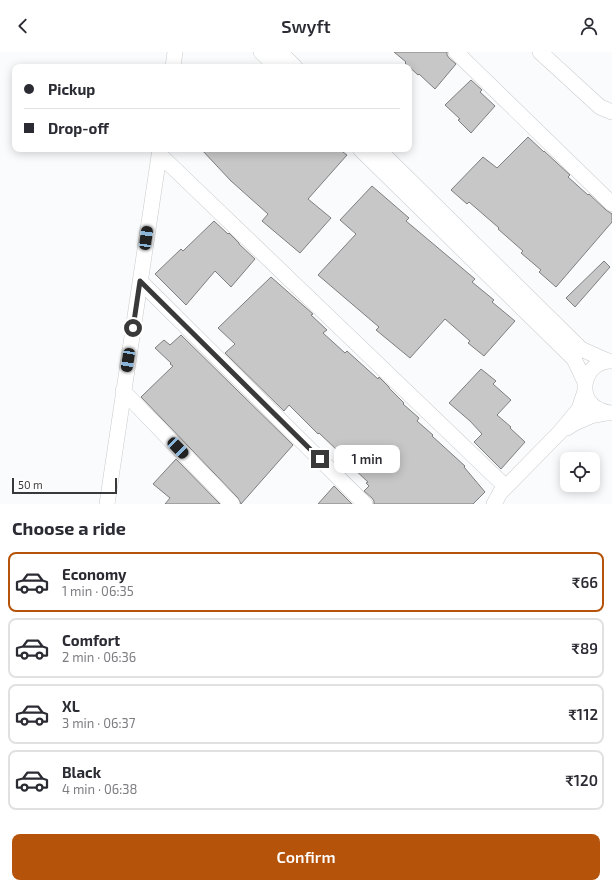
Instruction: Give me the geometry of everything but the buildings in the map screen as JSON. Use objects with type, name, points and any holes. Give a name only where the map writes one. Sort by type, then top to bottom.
[{"type":"street","points":[[173,64],[175,52]]},
{"type":"street","points":[[261,52],[274,64]]},
{"type":"street","points":[[280,52],[292,64]]},
{"type":"street","points":[[456,52],[612,204]]},
{"type":"street","points":[[540,52],[600,107],[612,112]]},
{"type":"street","points":[[107,504],[160,152]]},
{"type":"street","points":[[161,152],[506,487]]},
{"type":"street","points":[[363,152],[574,359],[585,386],[587,398],[598,410],[610,413]]},
{"type":"street","points":[[381,152],[582,349],[610,361]]},
{"type":"street","points":[[140,281],[366,504]]},
{"type":"street","points":[[494,504],[500,493],[559,433],[579,409],[588,375],[593,368],[601,363],[610,361]]},
{"type":"street","points":[[124,391],[232,504]]},
{"type":"street","points":[[559,433],[573,424],[591,416],[610,413]]},
{"type":"route","points":[[133,328],[140,281],[320,459]]}]
